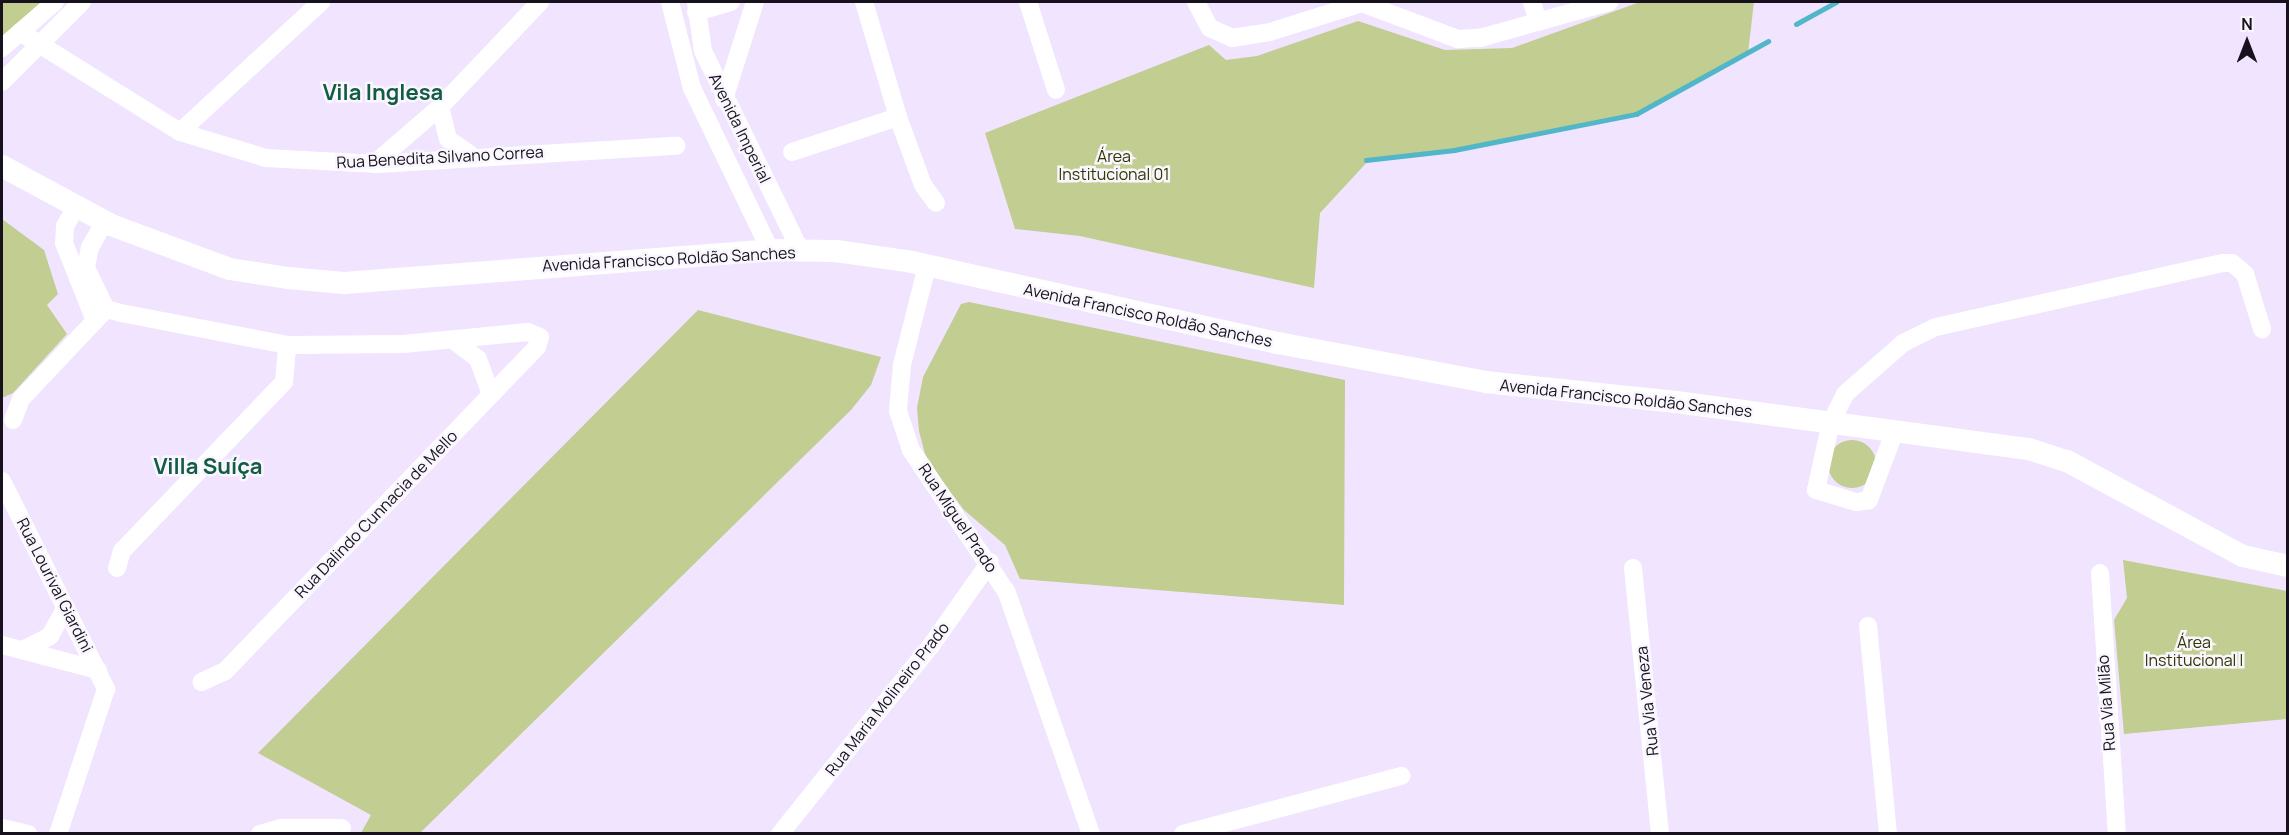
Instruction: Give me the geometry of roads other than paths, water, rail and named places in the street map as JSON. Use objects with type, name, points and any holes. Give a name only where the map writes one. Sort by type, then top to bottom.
[{"type":"street","points":[[2,48],[55,2]]},
{"type":"street","points":[[2,82],[82,2]]},
{"type":"street","points":[[180,132],[321,2]]},
{"type":"street","points":[[374,164],[440,107],[540,2]]},
{"type":"street","name":"Avenida Imperial","points":[[670,2],[692,88],[770,250]]},
{"type":"street","points":[[696,7],[731,2]]},
{"type":"street","points":[[724,99],[756,2]]},
{"type":"street","points":[[864,2],[898,117],[923,185],[936,203]]},
{"type":"street","points":[[1028,2],[1056,90]]},
{"type":"street","points":[[1196,2],[1210,28],[1232,38],[1270,32],[1362,2],[1458,39],[1480,38],[1609,2]]},
{"type":"street","points":[[1532,2],[1539,22]]},
{"type":"street","name":"Avenida Imperial","points":[[696,7],[703,51],[724,99],[800,250]]},
{"type":"street","name":"Rua Benedita Silvano Correa","points":[[20,33],[180,132],[266,158],[374,164],[471,155],[676,146]]},
{"type":"street","points":[[440,107],[448,139],[471,155]]},
{"type":"street","points":[[792,152],[898,117]]},
{"type":"street","name":"Avenida Francisco Roldão Sanches","points":[[2,166],[104,223],[230,269],[344,283],[770,250],[800,250],[927,266],[1278,343],[1486,382],[1831,422],[1894,433],[2030,449],[2067,461],[2243,556],[2288,566]]},
{"type":"street","points":[[77,206],[65,226],[64,243],[100,315]]},
{"type":"street","points":[[100,315],[86,268],[90,247],[104,223]]},
{"type":"street","points":[[1894,433],[1869,500],[1856,502],[1816,490],[1831,422],[1845,394],[1903,343],[1965,317],[2232,263],[2244,274],[2262,329]]},
{"type":"street","name":"Rua Miguel Prado","points":[[927,266],[902,365],[898,411],[911,450],[990,562],[1007,593],[1091,834]]},
{"type":"street","points":[[100,315],[287,345],[453,340],[478,359],[491,394]]},
{"type":"street","points":[[13,420],[21,399],[100,315]]},
{"type":"street","name":"Rua Dalindo Cunnacia de Mello","points":[[201,682],[225,671],[537,347],[540,337],[528,332],[453,340]]},
{"type":"street","points":[[117,567],[122,551],[284,382],[287,345]]},
{"type":"street","name":"Rua Lourival Giardini","points":[[2,481],[106,689],[58,834]]},
{"type":"street","name":"Rua Maria Molineiro Prado","points":[[780,834],[930,647],[990,562]]},
{"type":"street","name":"Rua Via Veneza","points":[[1633,568],[1660,834]]},
{"type":"street","name":"Rua Via Milão","points":[[2100,573],[2117,834]]},
{"type":"street","points":[[23,650],[50,636],[66,607]]},
{"type":"street","points":[[1868,627],[1888,834]]},
{"type":"street","points":[[2,645],[98,670]]},
{"type":"street","points":[[1183,834],[1401,776]]},
{"type":"street","points":[[2,828],[28,834]]},
{"type":"street","points":[[260,834],[281,828],[342,828]]},
{"type":"waterway","points":[[1796,24],[1836,2]]},
{"type":"waterway","points":[[1366,160],[1454,150],[1636,114],[1768,41]]},
{"type":"district","name":"Vila Inglesa","points":[[383,93]]},
{"type":"district","name":"Villa Suíça","points":[[208,467]]},
{"type":"park label","name":"Área Institucional 01","points":[[1114,165]]},
{"type":"park label","name":"Área Institucional I","points":[[2194,651]]}]
